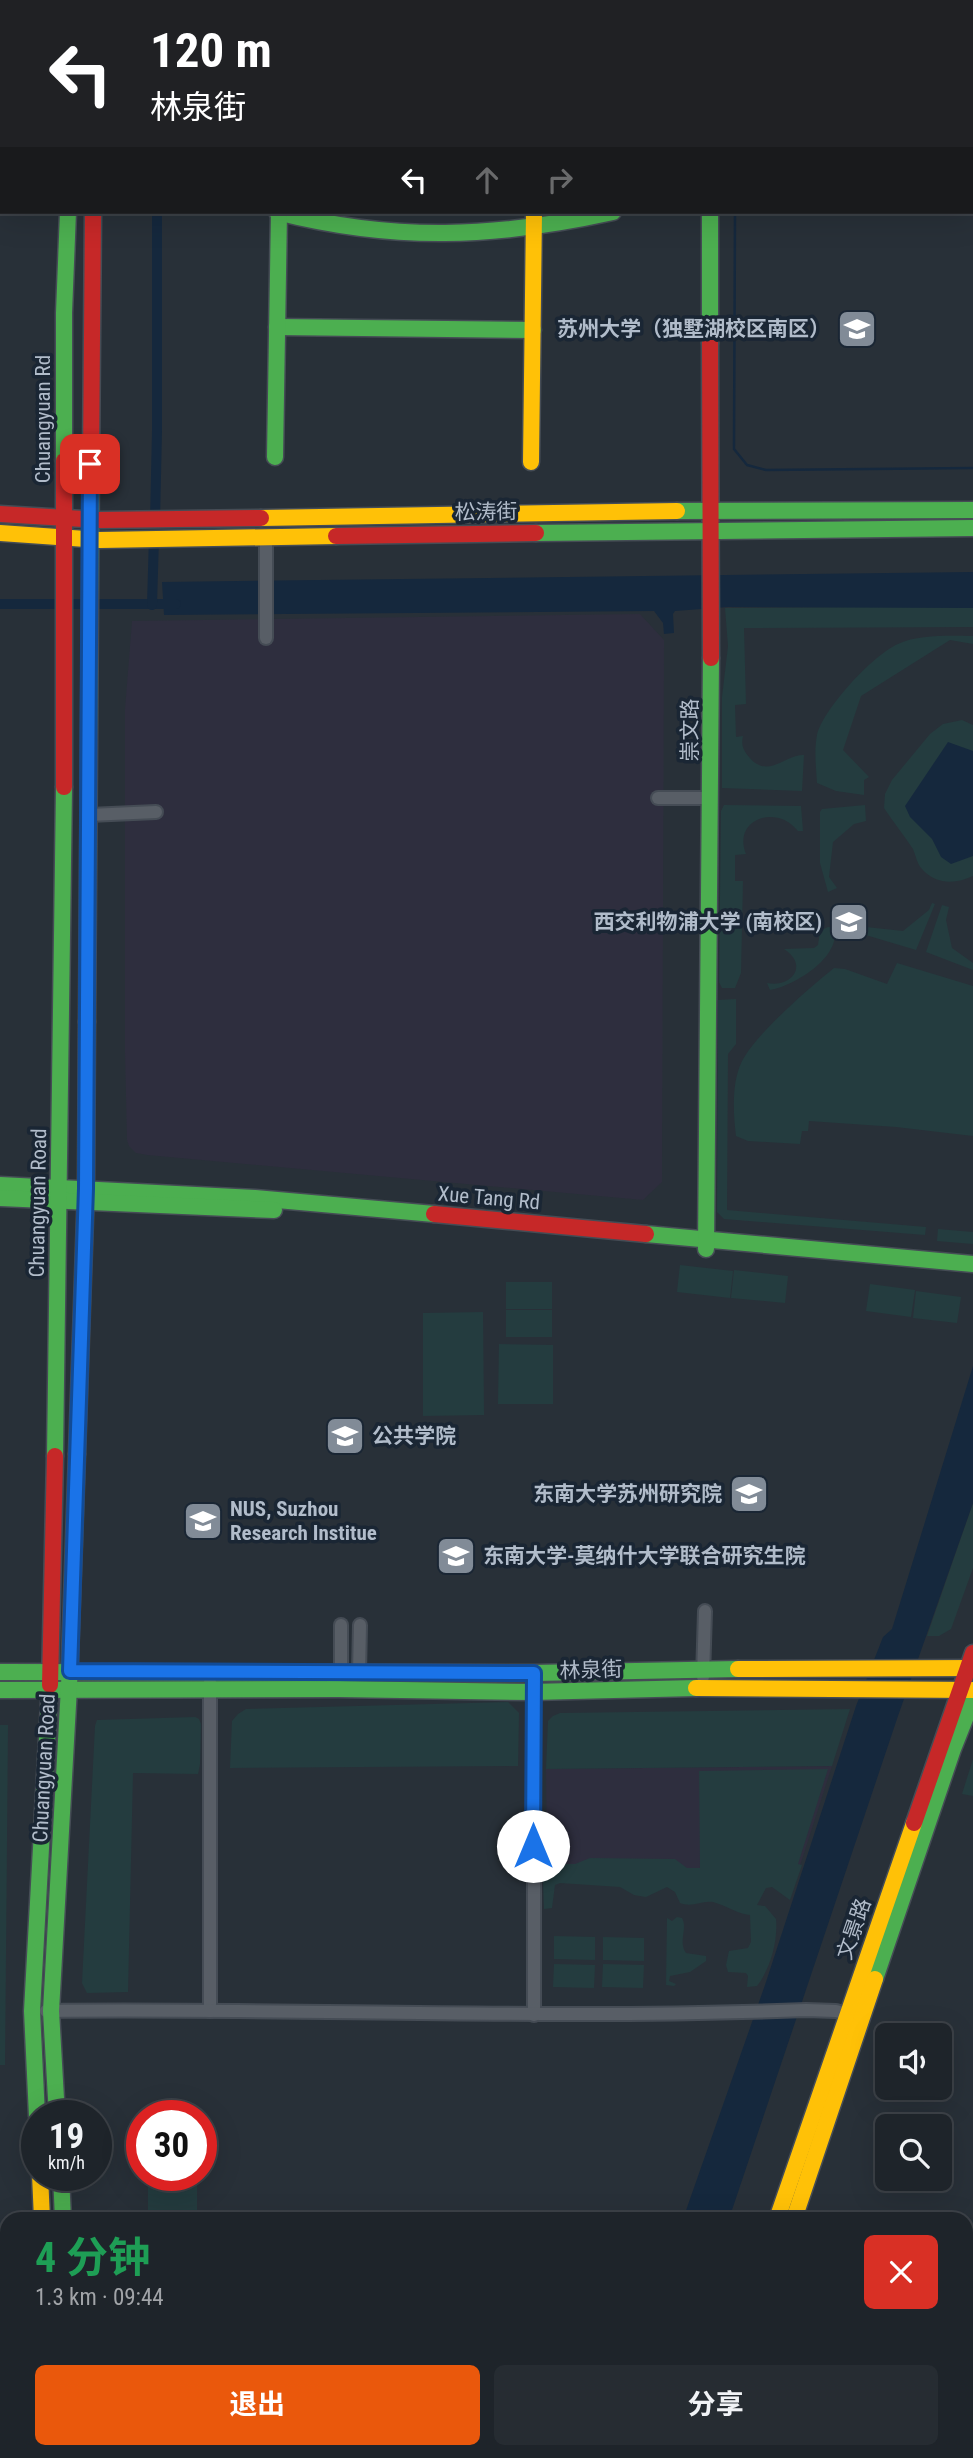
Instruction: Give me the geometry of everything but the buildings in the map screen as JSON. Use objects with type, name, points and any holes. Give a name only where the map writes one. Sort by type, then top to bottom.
[{"type":"main road","name":"Chuangyuan Rd","points":[[65,626],[64,313],[68,214]]},
{"type":"main road","points":[[90,539],[93,214]]},
{"type":"main road","points":[[275,457],[278,214]]},
{"type":"main road","points":[[286,214],[335,226],[405,234],[467,234],[534,220],[593,214]]},
{"type":"main road","name":"崇文路","points":[[701,214],[706,511]]},
{"type":"main road","name":"崇文路","points":[[702,1244],[700,798],[706,613],[710,214]]},
{"type":"main road","points":[[531,462],[534,220]]},
{"type":"main road","points":[[277,327],[533,330]]},
{"type":"main road","name":"松涛街","points":[[0,513],[90,520],[166,520],[706,511],[973,510]]},
{"type":"main road","name":"松涛街","points":[[0,533],[90,539],[165,539],[973,528]]},
{"type":"main road","name":"Chuangyuan Road","points":[[56,2100],[51,2011],[70,1671],[86,1195],[90,539]]},
{"type":"main road","name":"Chuangyuan Road","points":[[36,2100],[32,2011],[51,1670],[60,1194],[65,626]]},
{"type":"main road","name":"Xue Tang Rd","points":[[0,1185],[60,1194]]},
{"type":"main road","name":"Xue Tang Rd","points":[[0,1198],[86,1195],[973,1264]]},
{"type":"main road","name":"Xue Tang Rd","points":[[702,1244],[973,1274]]},
{"type":"main road","name":"林泉街","points":[[0,1672],[534,1673],[924,1668],[971,1663]]},
{"type":"main road","name":"文景路","points":[[796,2212],[953,1749],[969,1693],[971,1663]]},
{"type":"main road","name":"林泉街","points":[[0,1690],[339,1689],[532,1692],[703,1688],[873,1689],[969,1693]]},
{"type":"main road","name":"文景路","points":[[779,2212],[846,2014],[969,1693]]},
{"type":"main road","points":[[41,2191],[42,2212]]},
{"type":"main road","points":[[62,2191],[63,2212]]},
{"type":"street","points":[[266,638],[267,537]]},
{"type":"street","points":[[661,798],[700,798]]},
{"type":"street","points":[[89,815],[156,812]]},
{"type":"street","points":[[703,1688],[705,1611]]},
{"type":"street","points":[[341,1625],[341,1673]]},
{"type":"street","points":[[359,1673],[360,1625]]},
{"type":"street","points":[[210,1673],[210,2011]]},
{"type":"street","points":[[534,1673],[534,2015]]},
{"type":"street","points":[[32,2011],[534,2015],[806,2010],[846,2014]]},
{"type":"shaded area","points":[[973,572],[973,608],[728,607],[675,611],[674,633],[664,634],[663,623],[654,611],[164,615],[162,582]]},
{"type":"shaded area","points":[[640,614],[664,640],[662,1182],[643,1200],[136,1153],[127,1140],[125,1052],[125,709],[132,621]]},
{"type":"shaded area","points":[[948,742],[973,751],[973,856],[951,864],[941,857],[932,839],[910,817],[905,806]]},
{"type":"shaded area","points":[[973,1366],[973,1503],[898,1716],[731,2212],[685,2212],[765,1985],[856,1706],[883,1637],[892,1629]]},
{"type":"shaded area","points":[[832,1766],[798,1872],[547,1876],[546,1769]]},
{"type":"green space","points":[[973,606],[973,627],[744,628],[746,704],[735,705],[736,737],[743,736],[742,745],[745,752],[763,766],[804,755],[802,791],[722,788],[722,697],[728,646],[725,608]]},
{"type":"green space","points":[[935,636],[973,636],[973,644],[950,640],[861,696],[843,750],[869,777],[864,780],[864,795],[836,791],[817,783],[816,747],[821,724],[839,697],[863,670],[888,650],[907,641]]},
{"type":"green space","points":[[962,720],[973,725],[973,876],[960,881],[946,881],[933,878],[920,867],[913,849],[884,808],[885,794],[892,780],[930,734],[943,724]]},
{"type":"green space","points":[[724,805],[801,806],[803,831],[798,831],[779,818],[758,819],[750,824],[745,832],[743,842],[746,854],[735,855],[735,881],[743,881],[741,973],[735,988],[722,988],[719,982],[721,811]]},
{"type":"green space","points":[[865,805],[866,821],[854,824],[833,842],[829,877],[837,888],[828,892],[820,863],[820,812],[822,809]]},
{"type":"green space","points":[[932,903],[935,904],[916,950],[859,933],[856,929],[863,924],[866,927],[903,931],[929,910]]},
{"type":"green space","points":[[942,905],[949,907],[946,920],[952,948],[973,963],[973,970],[926,952]]},
{"type":"green space","points":[[828,927],[834,928],[835,939],[824,959],[791,983],[770,990],[767,983],[784,982],[794,974],[795,962],[784,949],[814,948],[818,945],[820,931]]},
{"type":"green space","points":[[897,963],[973,986],[973,1136],[809,1121],[808,1131],[802,1131],[800,1144],[748,1141],[736,1136],[734,1106],[737,1074],[745,1056],[762,1034],[834,968],[845,969],[887,984]]},
{"type":"green space","points":[[736,999],[736,1044],[728,1054],[727,1210],[926,1227],[925,1235],[724,1219],[717,1212],[718,1000]]},
{"type":"green space","points":[[938,1229],[973,1232],[973,1244],[937,1241]]},
{"type":"green space","points":[[680,1265],[733,1271],[730,1298],[677,1292]]},
{"type":"green space","points":[[734,1270],[788,1276],[785,1303],[731,1298]]},
{"type":"green space","points":[[506,1282],[552,1282],[552,1309],[506,1309]]},
{"type":"green space","points":[[870,1284],[915,1290],[911,1317],[866,1311]]},
{"type":"green space","points":[[916,1291],[961,1297],[957,1323],[913,1318]]},
{"type":"green space","points":[[506,1310],[552,1310],[552,1337],[506,1337]]},
{"type":"green space","points":[[483,1312],[484,1415],[423,1416],[423,1313]]},
{"type":"green space","points":[[499,1344],[553,1345],[553,1404],[498,1404]]},
{"type":"green space","points":[[973,1503],[973,1568],[951,1629],[939,1636],[927,1636]]},
{"type":"green space","points":[[508,1702],[519,1713],[518,1766],[230,1768],[232,1721],[246,1709]]},
{"type":"green space","points":[[850,1709],[832,1766],[546,1769],[548,1721],[560,1713]]},
{"type":"green space","points":[[195,1717],[201,1724],[198,1774],[133,1773],[128,1992],[87,1993],[82,1983],[97,1720]]},
{"type":"green space","points":[[0,1725],[8,1725],[5,2065],[0,2065]]},
{"type":"green space","points":[[973,1759],[973,1796],[962,1794]]},
{"type":"green space","points":[[828,1769],[798,1864],[802,1865],[790,1900],[772,1887],[766,1888],[757,1905],[765,1906],[776,1919],[776,1927],[770,1962],[757,1986],[747,1987],[746,1973],[728,1972],[726,1965],[729,1951],[748,1948],[751,1942],[750,1915],[713,1902],[689,1905],[680,1903],[675,1892],[667,1887],[646,1897],[634,1895],[620,1887],[560,1883],[555,1885],[552,1908],[544,1909],[542,1853],[550,1846],[556,1864],[575,1864],[590,1858],[675,1859],[687,1868],[700,1868],[699,1771]]},
{"type":"green space","points":[[677,1917],[684,1922],[683,1944],[686,1953],[706,1956],[706,1961],[690,1972],[670,1976],[669,1981],[676,1984],[674,1986],[666,1985],[667,1918],[672,1921]]},
{"type":"green space","points":[[554,1936],[595,1937],[595,1960],[554,1959]]},
{"type":"green space","points":[[603,1937],[644,1938],[644,1961],[603,1960]]},
{"type":"green space","points":[[554,1964],[595,1965],[594,1988],[553,1987]]},
{"type":"green space","points":[[603,1964],[644,1965],[643,1988],[602,1987]]},
{"type":"green space","points":[[148,2191],[197,2191],[197,2212],[148,2212]]},
{"type":"waterway","points":[[155,521],[157,214]]},
{"type":"waterway","points":[[735,214],[734,449],[747,465],[766,470],[973,468]]},
{"type":"waterway","points":[[152,605],[154,537]]},
{"type":"waterway","points":[[0,604],[176,604]]},
{"type":"traffic: fast","points":[[64,461],[64,313],[68,214]]},
{"type":"traffic: fast","points":[[275,457],[279,214]]},
{"type":"traffic: fast","points":[[286,214],[363,228],[445,233],[527,227],[603,214]]},
{"type":"traffic: fast","points":[[710,214],[710,343]]},
{"type":"traffic: fast","points":[[277,327],[533,330]]},
{"type":"traffic: fast","points":[[87,1022],[91,462]]},
{"type":"traffic: fast","points":[[677,511],[973,510]]},
{"type":"traffic: fast","points":[[536,533],[973,528]]},
{"type":"traffic: fast","points":[[706,1249],[711,658]]},
{"type":"traffic: fast","points":[[55,1456],[64,787]]},
{"type":"traffic: fast","points":[[0,1185],[255,1198],[434,1214]]},
{"type":"traffic: fast","points":[[0,1198],[274,1210]]},
{"type":"traffic: fast","points":[[646,1234],[973,1264]]},
{"type":"traffic: fast","points":[[56,2100],[51,2011],[69,1687],[77,1454]]},
{"type":"traffic: fast","points":[[0,1672],[534,1673],[738,1669]]},
{"type":"traffic: fast","points":[[36,2100],[32,2011],[50,1685]]},
{"type":"traffic: fast","points":[[0,1690],[339,1689],[532,1692],[696,1688]]},
{"type":"traffic: fast","points":[[875,1979],[953,1749],[973,1699]]},
{"type":"traffic: fast","points":[[62,2191],[63,2212]]},
{"type":"traffic: slow","points":[[531,462],[534,214]]},
{"type":"traffic: slow","points":[[261,518],[677,511]]},
{"type":"traffic: slow","points":[[0,533],[100,540],[336,536]]},
{"type":"traffic: slow","points":[[77,1454],[86,1188],[87,1022]]},
{"type":"traffic: slow","points":[[738,1669],[973,1668]]},
{"type":"traffic: slow","points":[[696,1688],[973,1690]]},
{"type":"traffic: slow","points":[[779,2212],[914,1823]]},
{"type":"traffic: slow","points":[[796,2212],[875,1979]]},
{"type":"traffic: slow","points":[[41,2191],[42,2212]]},
{"type":"traffic: jam","points":[[91,462],[93,214]]},
{"type":"traffic: jam","points":[[710,343],[711,658]]},
{"type":"traffic: jam","points":[[64,461],[64,787]]},
{"type":"traffic: jam","points":[[0,514],[100,520],[261,518]]},
{"type":"traffic: jam","points":[[336,536],[536,533]]},
{"type":"traffic: jam","points":[[434,1214],[646,1234]]},
{"type":"traffic: jam","points":[[50,1685],[55,1456]]},
{"type":"traffic: jam","points":[[914,1823],[973,1653]]},
{"type":"place","name":"苏州大学（独墅湖校区南区）","points":[[857,329]]},
{"type":"place","name":"西交利物浦大学 (南校区)","points":[[849,922]]},
{"type":"place","name":"公共学院","points":[[345,1436]]},
{"type":"place","name":"东南大学苏州研究院","points":[[749,1494]]},
{"type":"place","name":"NUS, Suzhou Research Institue","points":[[203,1521]]},
{"type":"place","name":"东南大学-莫纳什大学联合研究生院","points":[[456,1556]]},
{"type":"route","points":[[90,464],[86,1188],[70,1671],[534,1673],[533,1846]]}]
